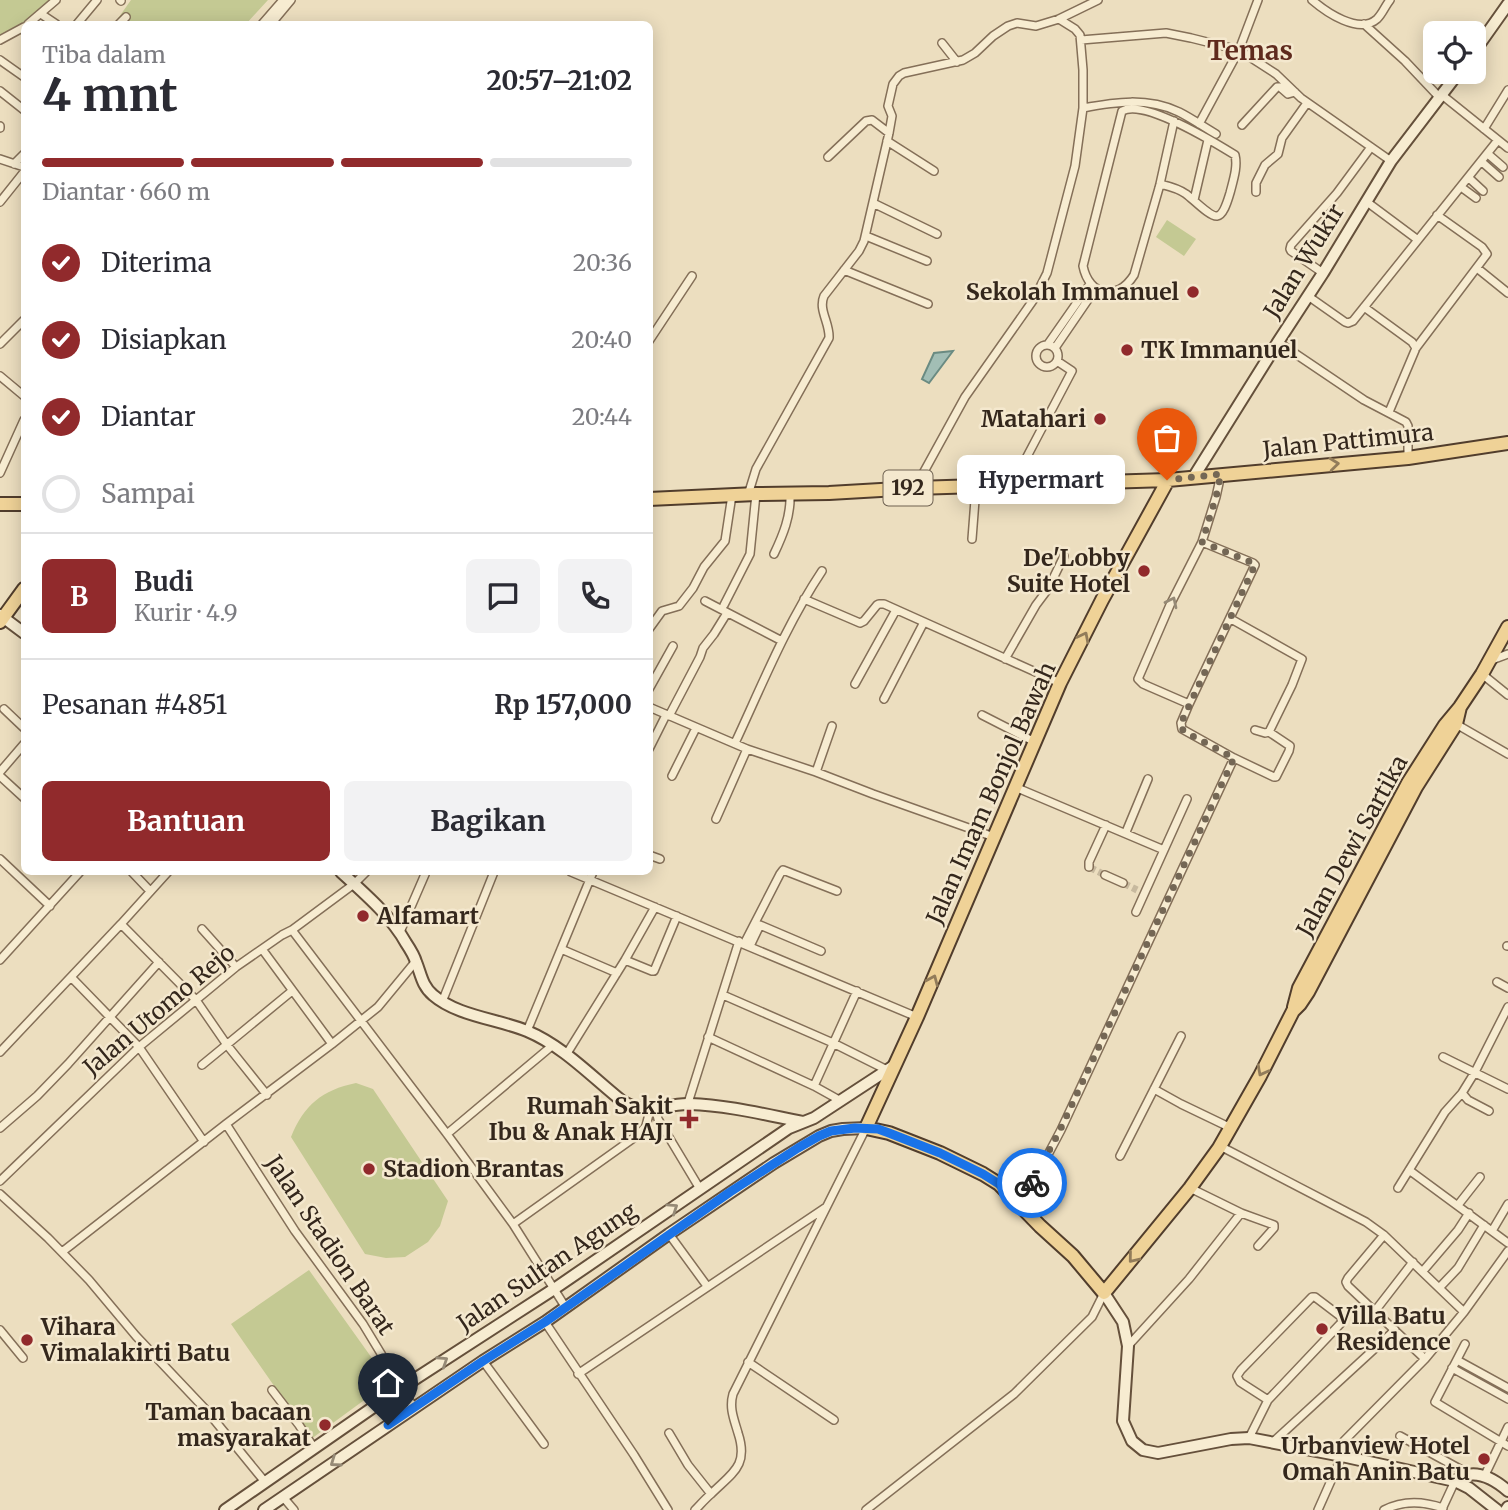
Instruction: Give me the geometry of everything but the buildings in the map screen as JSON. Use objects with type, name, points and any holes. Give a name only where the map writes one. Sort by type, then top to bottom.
[{"type":"main road","points":[[1486,35],[1508,4]]},
{"type":"main road","name":"Jalan Wukir","points":[[1193,478],[1391,161],[1450,84]]},
{"type":"main road","name":"Jalan Pattimura","points":[[1193,478],[1408,458],[1508,443]]},
{"type":"main road","name":"192","points":[[653,499],[1193,478]]},
{"type":"main road","name":"Jalan Imam Bonjol Bawah","points":[[866,1128],[891,1067],[917,1017],[1060,683],[1167,480]]},
{"type":"main road","points":[[0,504],[21,504]]},
{"type":"main road","points":[[21,593],[1,618],[21,632]]},
{"type":"main road","name":"Jalan Dewi Sartika","points":[[1104,1293],[1191,1188],[1231,1128],[1293,1011],[1308,992],[1445,725],[1482,674],[1508,627]]},
{"type":"main road","name":"Jalan Dewi Sartika","points":[[1412,785],[1456,724],[1460,707]]},
{"type":"main road","points":[[344,875],[400,932],[430,993],[442,1002],[527,1031],[552,1045],[631,1107],[653,1110],[688,1104],[803,1122]]},
{"type":"main road","name":"Jalan Sultan Agung","points":[[225,1510],[401,1388],[554,1289],[789,1128],[814,1118],[891,1067]]},
{"type":"main road","points":[[866,1084],[877,1086],[879,1098]]},
{"type":"main road","points":[[866,1128],[878,1129],[903,1138],[983,1174],[999,1184],[1073,1256],[1104,1293],[1123,1322],[1128,1346],[1123,1421],[1137,1446],[1158,1453],[1249,1438],[1455,1481],[1469,1488],[1497,1510]]},
{"type":"main road","name":"Jalan Sultan Agung","points":[[264,1510],[566,1308],[730,1192],[819,1136],[843,1129],[866,1128]]},
{"type":"main road","points":[[719,1176],[720,1187],[730,1192]]},
{"type":"main road","points":[[1455,1481],[1469,1474],[1497,1482],[1508,1491]]},
{"type":"street","points":[[32,21],[56,0]]},
{"type":"street","points":[[80,21],[97,0]]},
{"type":"street","points":[[265,21],[283,0]]},
{"type":"street","points":[[274,21],[291,0]]},
{"type":"street","points":[[653,742],[700,657],[701,650],[714,634],[750,554],[752,494],[756,469],[829,338],[830,330],[821,302],[859,251],[866,236],[888,137],[892,116],[888,106],[896,79],[904,73],[957,62],[975,53],[1008,26],[1017,23],[1036,26],[1059,19],[1098,0]]},
{"type":"street","points":[[1199,124],[1239,50],[1258,0]]},
{"type":"street","points":[[1312,0],[1336,17],[1364,24],[1377,19],[1390,0]]},
{"type":"street","points":[[41,13],[52,21]]},
{"type":"street","points":[[122,21],[126,17]]},
{"type":"street","points":[[915,488],[965,397],[1034,299],[1047,273],[1075,166],[1083,108],[1081,40],[1076,29],[1059,19]]},
{"type":"street","points":[[1364,24],[1441,96],[1508,148]]},
{"type":"street","points":[[0,40],[21,29]]},
{"type":"street","points":[[1081,40],[1166,33],[1239,50],[1276,74],[1307,103],[1391,161]]},
{"type":"street","points":[[942,43],[957,62]]},
{"type":"street","points":[[0,60],[21,75]]},
{"type":"street","points":[[1242,125],[1277,87],[1288,94],[1295,92]]},
{"type":"street","points":[[1484,128],[1508,90]]},
{"type":"street","points":[[0,91],[21,108]]},
{"type":"street","points":[[1083,108],[1124,101],[1150,103],[1179,112],[1216,134]]},
{"type":"street","points":[[1256,192],[1256,183],[1265,165],[1278,154],[1282,138],[1307,103]]},
{"type":"street","points":[[1160,184],[1183,192],[1218,216],[1229,197],[1236,155],[1174,121],[1161,115],[1129,107],[1122,111],[1083,266],[1085,276],[1093,286],[1103,291],[1116,292],[1127,286],[1134,275],[1160,184],[1174,121]]},
{"type":"street","points":[[828,157],[866,121],[872,120],[888,137],[934,171]]},
{"type":"street","points":[[1194,200],[1208,140]]},
{"type":"street","points":[[1308,296],[1348,323],[1353,321],[1498,140]]},
{"type":"street","points":[[1323,273],[1292,251],[1291,245],[1337,193],[1371,147]]},
{"type":"street","points":[[1488,154],[1503,167]]},
{"type":"street","points":[[14,164],[21,157]]},
{"type":"street","points":[[0,159],[21,166]]},
{"type":"street","points":[[1482,162],[1499,177]]},
{"type":"street","points":[[0,202],[21,176]]},
{"type":"street","points":[[1469,178],[1483,191]]},
{"type":"street","points":[[1461,187],[1476,198]]},
{"type":"street","points":[[1367,202],[1418,240]]},
{"type":"street","points":[[873,203],[937,234]]},
{"type":"street","points":[[1389,412],[1416,348],[1488,252],[1437,215]]},
{"type":"street","points":[[866,236],[928,261]]},
{"type":"street","points":[[1477,268],[1508,293]]},
{"type":"street","points":[[844,270],[928,304]]},
{"type":"street","points":[[653,335],[692,276]]},
{"type":"street","points":[[1051,346],[1093,286]]},
{"type":"street","points":[[1364,307],[1412,342],[1416,348]]},
{"type":"street","points":[[0,344],[21,323]]},
{"type":"street","points":[[1278,342],[1364,400],[1406,422],[1408,458]]},
{"type":"street","points":[[1051,346],[1058,357],[1046,367],[1038,363],[1037,351],[1039,347],[1051,346]]},
{"type":"street","points":[[1012,485],[1072,370],[1055,362]]},
{"type":"street","points":[[0,376],[21,394]]},
{"type":"street","points":[[0,473],[21,427]]},
{"type":"street","points":[[1189,704],[1143,684],[1138,679],[1170,605],[1202,542],[1221,474]]},
{"type":"street","points":[[972,539],[976,487]]},
{"type":"street","points":[[774,554],[791,507],[790,494]]},
{"type":"street","points":[[653,623],[662,611],[679,606],[704,567],[725,541],[732,495]]},
{"type":"street","points":[[1202,542],[1254,564],[1231,619],[1189,704],[1181,723],[1182,729],[1274,777],[1290,746],[1269,732],[1255,730]]},
{"type":"street","points":[[1004,659],[1065,556]]},
{"type":"street","points":[[734,743],[782,641],[822,571]]},
{"type":"street","points":[[804,599],[856,623],[864,621],[879,604],[884,604],[1060,683]]},
{"type":"street","points":[[705,601],[726,609],[782,641]]},
{"type":"street","points":[[855,684],[896,610]]},
{"type":"street","points":[[1231,619],[1301,659],[1292,685],[1269,732]]},
{"type":"street","points":[[884,699],[924,622]]},
{"type":"street","points":[[653,682],[673,646]]},
{"type":"street","points":[[1489,661],[1507,656]]},
{"type":"street","points":[[1482,674],[1508,695]]},
{"type":"street","points":[[4,709],[21,725]]},
{"type":"street","points":[[653,709],[747,749],[994,837]]},
{"type":"street","points":[[982,715],[1035,742]]},
{"type":"street","points":[[1456,724],[1508,754]]},
{"type":"street","points":[[816,772],[832,726]]},
{"type":"street","points":[[672,776],[696,728]]},
{"type":"street","points":[[21,748],[0,774],[21,795]]},
{"type":"street","points":[[716,819],[747,749]]},
{"type":"street","points":[[1018,1203],[1038,1173],[1060,1130],[1234,758]]},
{"type":"street","points":[[1126,832],[1148,779]]},
{"type":"street","points":[[1015,787],[1164,850]]},
{"type":"street","points":[[1136,912],[1141,891],[1164,850],[1187,799]]},
{"type":"street","points":[[1089,867],[1107,825]]},
{"type":"street","points":[[653,856],[660,859]]},
{"type":"street","points":[[0,859],[50,906]]},
{"type":"street","points":[[688,1104],[723,995],[744,944],[780,874],[783,870],[837,891]]},
{"type":"street","points":[[0,960],[77,875]]},
{"type":"street","points":[[135,875],[150,891]]},
{"type":"street","points":[[0,1052],[165,875]]},
{"type":"street","name":"Jalan Utomo Rejo","points":[[0,1181],[139,1047],[236,967],[292,930],[363,875]]},
{"type":"street","points":[[400,932],[425,875]]},
{"type":"street","points":[[442,1002],[493,875]]},
{"type":"street","points":[[1105,875],[1124,883]]},
{"type":"street","points":[[527,1031],[591,876],[655,907],[917,1017]]},
{"type":"street","points":[[566,1055],[655,907]]},
{"type":"street","points":[[625,960],[654,971],[677,916]]},
{"type":"street","points":[[121,924],[196,1000],[227,1045],[267,1095]]},
{"type":"street","points":[[744,944],[760,925],[821,951]]},
{"type":"street","points":[[202,929],[236,967]]},
{"type":"street","points":[[292,930],[513,1224],[566,1308]]},
{"type":"street","points":[[262,949],[332,1044]]},
{"type":"street","points":[[561,949],[617,973]]},
{"type":"street","points":[[62,1252],[378,1007],[416,961]]},
{"type":"street","points":[[0,1128],[68,1064],[159,962]]},
{"type":"street","points":[[71,977],[139,1047],[204,1142]]},
{"type":"street","points":[[1497,982],[1508,988]]},
{"type":"street","points":[[202,1065],[292,991]]},
{"type":"street","points":[[814,1086],[857,991]]},
{"type":"street","points":[[723,995],[891,1067]]},
{"type":"street","points":[[1398,1188],[1475,1072],[1508,1007]]},
{"type":"street","points":[[1120,1156],[1181,1036]]},
{"type":"street","points":[[709,1037],[841,1101]]},
{"type":"street","points":[[447,1134],[552,1045]]},
{"type":"street","points":[[1443,1057],[1508,1090]]},
{"type":"street","points":[[1154,1089],[1231,1128]]},
{"type":"street","points":[[1462,1093],[1468,1100],[1489,1111]]},
{"type":"street","points":[[513,1224],[638,1135],[646,1126],[653,1110]]},
{"type":"street","points":[[653,1110],[700,1189]]},
{"type":"street","name":"Jalan Stadion Barat","points":[[226,1124],[295,1231],[363,1324],[414,1408]]},
{"type":"street","points":[[695,1510],[739,1466],[742,1455],[741,1441],[732,1414],[731,1400],[866,1128]]},
{"type":"street","points":[[1220,1146],[1366,1222],[1384,1235],[1464,1312]]},
{"type":"street","points":[[1409,1170],[1508,1243]]},
{"type":"street","points":[[1458,1205],[1480,1177]]},
{"type":"street","points":[[1191,1188],[1274,1227],[1258,1246]]},
{"type":"street","points":[[0,1194],[89,1280],[136,1336],[207,1411],[265,1482]]},
{"type":"street","points":[[1492,1231],[1508,1204]]},
{"type":"street","points":[[578,1374],[827,1207]]},
{"type":"street","points":[[1128,1346],[1189,1279],[1241,1213]]},
{"type":"street","points":[[1423,1271],[1469,1213]]},
{"type":"street","points":[[1440,1287],[1458,1268],[1484,1225]]},
{"type":"street","points":[[669,1234],[707,1286]]},
{"type":"street","points":[[1384,1235],[1346,1283],[1425,1359]]},
{"type":"street","points":[[1318,1510],[1337,1455],[1425,1359],[1464,1312],[1508,1251]]},
{"type":"street","points":[[1375,1311],[1413,1262]]},
{"type":"street","points":[[866,1510],[1014,1394],[1092,1317],[1104,1293]]},
{"type":"street","points":[[1249,1438],[1268,1400],[1342,1322],[1340,1317],[1314,1296],[1237,1376],[1240,1382],[1268,1400]]},
{"type":"street","points":[[545,1322],[668,1510]]},
{"type":"street","points":[[0,1330],[23,1358]]},
{"type":"street","points":[[1272,1443],[1395,1330]]},
{"type":"street","points":[[1465,1344],[1435,1400],[1436,1404],[1508,1446]]},
{"type":"street","points":[[1457,1360],[1508,1388]]},
{"type":"street","points":[[483,1361],[544,1444]]},
{"type":"street","points":[[748,1362],[834,1420]]},
{"type":"street","points":[[1452,1368],[1508,1399]]},
{"type":"street","points":[[272,1390],[314,1448]]},
{"type":"street","points":[[1483,1477],[1508,1427]]},
{"type":"street","points":[[669,1433],[710,1494]]},
{"type":"street","points":[[1400,1436],[1469,1474]]},
{"type":"street","points":[[1384,1510],[1399,1503],[1425,1503],[1442,1509],[1455,1481]]},
{"type":"street","points":[[283,1497],[294,1510]]},
{"type":"green space","points":[[0,0],[53,0],[29,21],[21,21],[21,27],[0,38]]},
{"type":"green space","points":[[131,0],[268,0],[249,21],[116,21]]},
{"type":"green space","points":[[1167,220],[1196,239],[1184,256],[1156,237]]},
{"type":"green space","name":"Stadion Brantas","points":[[356,1083],[373,1089],[448,1201],[440,1226],[428,1242],[405,1257],[386,1258],[365,1254],[291,1137],[302,1116],[316,1101],[333,1090]]},
{"type":"green space","points":[[309,1270],[389,1382],[311,1439],[231,1324]]},
{"type":"water","points":[[953,351],[929,383],[922,379],[934,353]]},
{"type":"tunnel","points":[[1089,867],[1105,875]]},
{"type":"tunnel","points":[[1123,883],[1137,890]]},
{"type":"way so far","points":[[1032,1183],[1060,1130],[1234,758],[1185,732],[1181,723],[1255,565],[1202,542],[1221,474],[1167,480]]},
{"type":"place","name":"Sekolah Immanuel","points":[[1193,292]]},
{"type":"place","name":"TK Immanuel","points":[[1127,350]]},
{"type":"place","name":"Matahari","points":[[1100,419]]},
{"type":"place","name":"Hypermart","points":[[1167,480]]},
{"type":"place","name":"De'Lobby Suite Hotel","points":[[1144,571]]},
{"type":"place","name":"Alfamart","points":[[363,916]]},
{"type":"place","name":"Rumah Sakit Ibu & Anak HAJI","points":[[689,1119]]},
{"type":"place","name":"Stadion Brantas","points":[[369,1169]]},
{"type":"place","name":"Villa Batu Residence","points":[[1322,1329]]},
{"type":"place","name":"Vihara Vimalakirti Batu","points":[[27,1340]]},
{"type":"place","name":"Taman bacaan masyarakat","points":[[325,1425]]},
{"type":"place","name":"Urbanview Hotel Omah Anin Batu","points":[[1484,1459]]},
{"type":"district","name":"Temas","points":[[1250,51]]},
{"type":"route","points":[[388,1425],[545,1322],[730,1192],[798,1148],[831,1131],[855,1128],[878,1129],[889,1133],[983,1174],[999,1184],[1018,1203],[1032,1183]]}]
